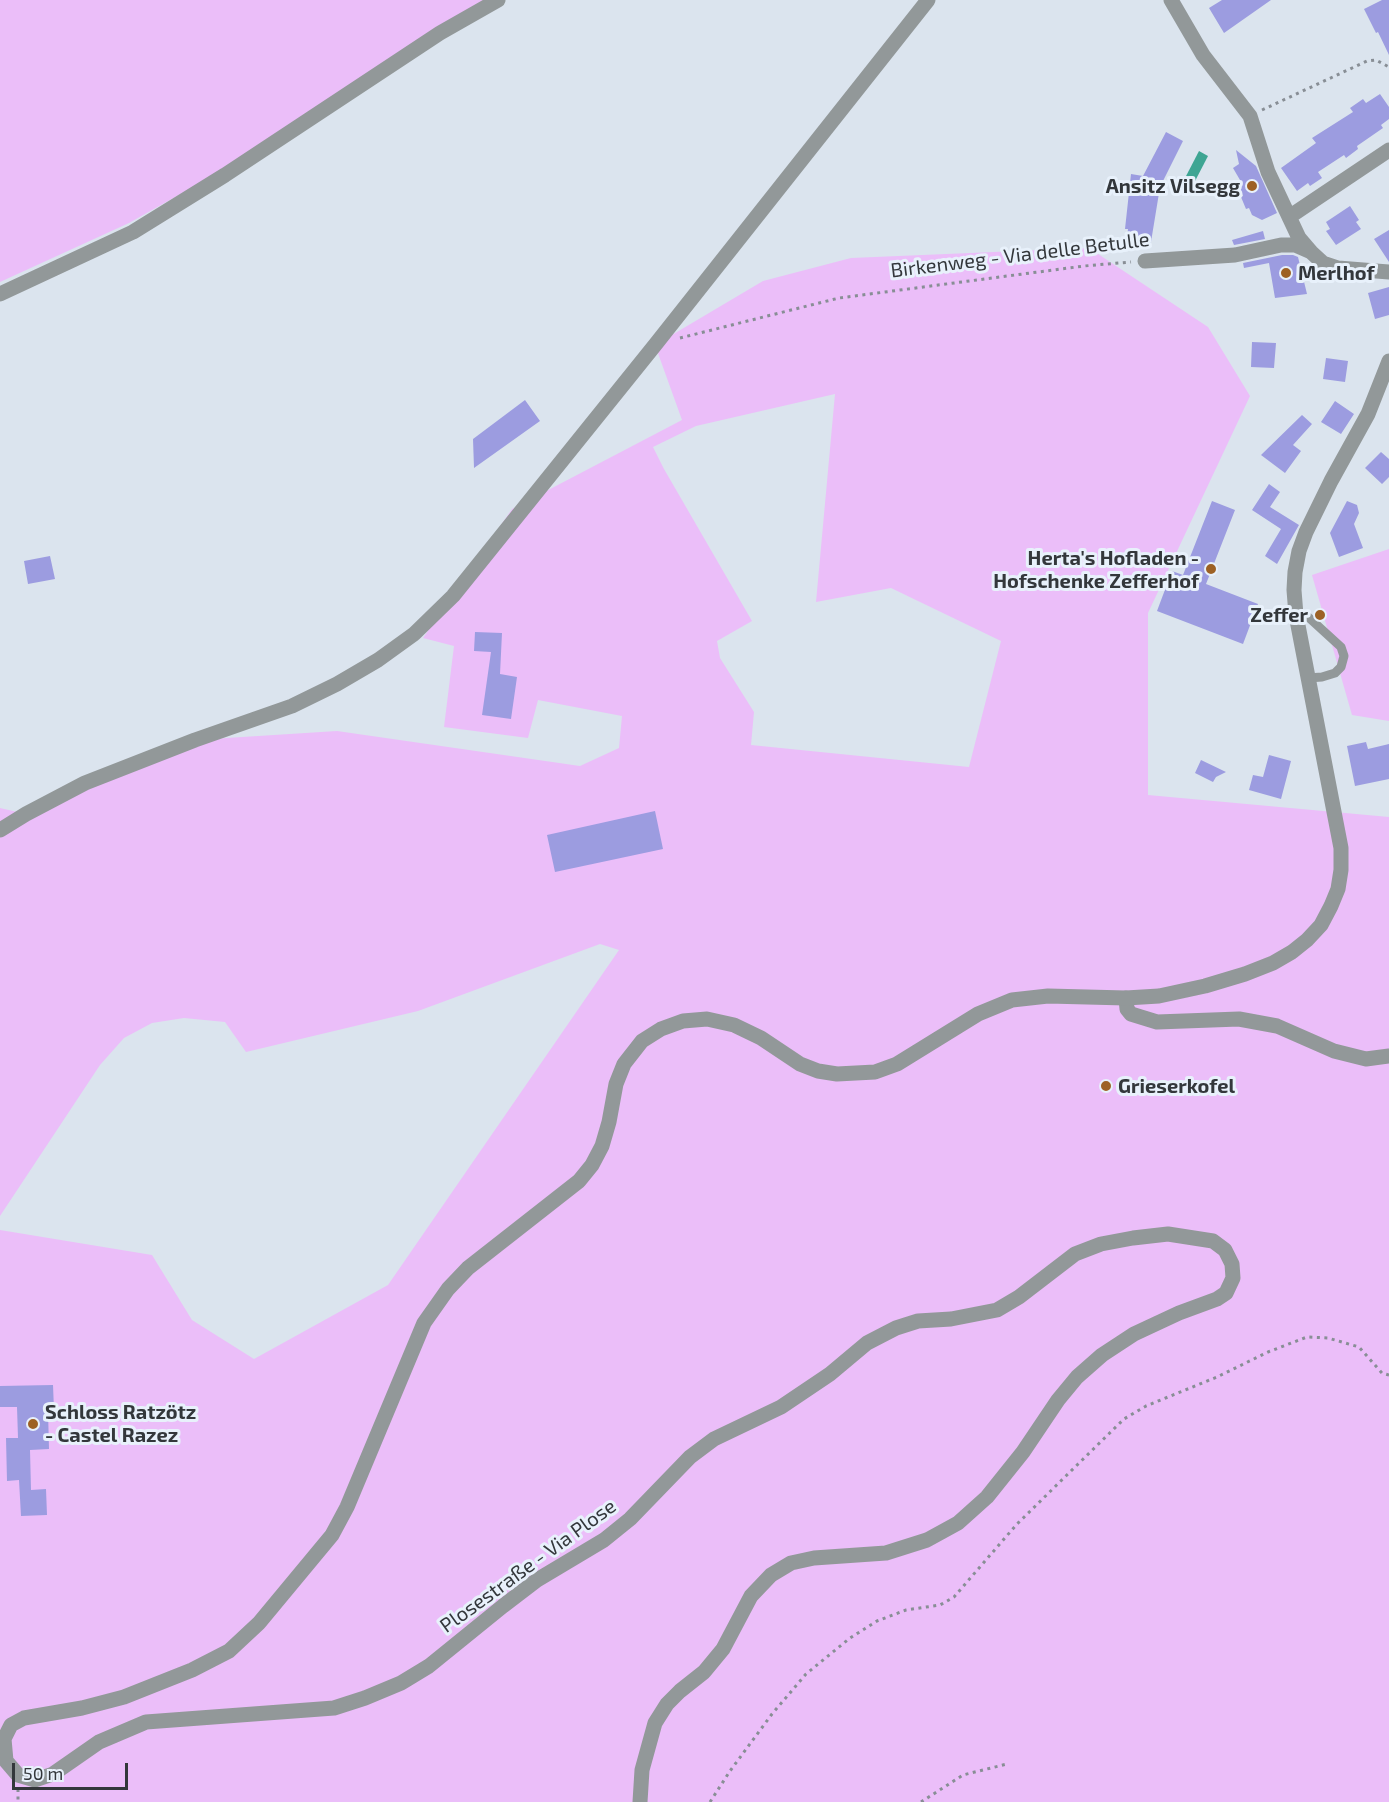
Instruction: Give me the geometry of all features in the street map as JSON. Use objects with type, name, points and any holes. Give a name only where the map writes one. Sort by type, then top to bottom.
[{"type":"street","points":[[0,294],[133,232],[225,176],[440,33],[498,0]]},
{"type":"street","points":[[0,830],[85,783],[292,705],[337,684],[378,660],[414,634],[453,596],[928,0]]},
{"type":"street","points":[[1171,0],[1203,55],[1250,116],[1268,172],[1288,217],[1299,238],[1311,252]]},
{"type":"street","points":[[1288,217],[1389,150]]},
{"type":"street","name":"Birkenweg - Via delle Betulle","points":[[1145,261],[1234,255],[1281,245],[1295,245],[1311,252],[1323,263],[1338,268],[1389,272]]},
{"type":"street","name":"Plosestraße - Via Plose","points":[[640,1802],[642,1770],[655,1723],[667,1704],[704,1672],[723,1649],[751,1596],[771,1575],[791,1563],[802,1560],[886,1552],[927,1540],[958,1523],[987,1497],[1023,1452],[1077,1377],[1102,1355],[1134,1334],[1179,1313],[1217,1299],[1226,1293],[1233,1278],[1232,1264],[1225,1250],[1213,1241],[1168,1234],[1101,1244],[1075,1254],[1019,1297],[997,1310],[951,1319],[918,1321],[896,1328],[867,1343],[831,1374],[781,1407],[714,1439],[690,1457],[630,1519],[604,1540],[537,1581],[429,1666],[401,1683],[334,1708],[146,1722],[99,1742],[53,1774],[35,1780],[18,1776],[6,1761],[4,1739],[11,1725],[24,1718],[82,1708],[124,1697],[192,1670],[229,1651],[260,1623],[332,1535],[424,1323],[448,1289],[468,1268],[579,1181],[592,1166],[602,1146],[616,1084],[624,1064],[642,1041],[661,1029],[683,1021],[707,1019],[734,1024],[761,1038],[800,1064],[818,1071],[837,1074],[875,1072],[897,1064],[978,1014],[1012,1000],[1048,996],[1126,998],[1159,996],[1205,987],[1274,963],[1307,940],[1320,925],[1338,889],[1341,848],[1296,615],[1294,581],[1299,551],[1331,481],[1368,414],[1389,361]]},
{"type":"street","points":[[1126,998],[1127,1009],[1131,1014],[1157,1022],[1239,1019],[1277,1026],[1334,1051],[1366,1059],[1389,1056]]},
{"type":"lane","points":[[1296,615],[1306,615],[1341,647],[1344,656],[1341,667],[1335,673],[1308,678]]},
{"type":"path","points":[[1250,116],[1367,61],[1376,60],[1389,67]]},
{"type":"path","name":"Birkenweg - Via delle Betulle","points":[[655,345],[839,298],[1084,266],[1145,261]]},
{"type":"path","points":[[710,1802],[772,1714],[806,1674],[850,1638],[877,1621],[906,1610],[940,1605],[954,1598],[1017,1524],[1124,1419],[1146,1406],[1217,1377],[1268,1352],[1307,1338],[1329,1338],[1359,1347],[1382,1373],[1389,1374]]},
{"type":"path","points":[[921,1802],[963,1775],[1007,1764]]},
{"type":"shaded area","points":[[0,0],[488,0],[223,170],[129,223],[0,282]]},
{"type":"shaded area","points":[[1199,151],[1208,156],[1193,185],[1184,180]]},
{"type":"shaded area","points":[[1089,248],[1208,327],[1250,396],[1148,613],[1148,795],[1389,817],[1389,1802],[0,1802],[0,1230],[152,1255],[192,1320],[254,1359],[388,1285],[619,950],[600,944],[418,1011],[246,1052],[225,1022],[184,1018],[152,1023],[124,1038],[100,1065],[0,1216],[0,808],[26,814],[195,740],[337,731],[580,766],[619,748],[622,716],[538,700],[528,738],[444,727],[454,646],[423,638],[512,509],[682,420],[655,345],[763,281],[851,258]],"holes":[[[835,394],[816,602],[891,588],[1001,641],[969,767],[751,745],[754,712],[720,658],[717,641],[752,621],[653,447],[696,426]]]},
{"type":"shaded area","points":[[1389,549],[1389,721],[1352,715],[1312,575]]},
{"type":"building","points":[[1222,0],[1271,0],[1224,33],[1209,8]]},
{"type":"building","points":[[1382,0],[1389,0],[1389,55],[1364,9]]},
{"type":"building","points":[[1380,94],[1389,107],[1389,119],[1381,125],[1383,128],[1357,146],[1358,149],[1346,158],[1344,155],[1318,172],[1322,178],[1310,186],[1308,183],[1297,191],[1281,168],[1316,143],[1312,138],[1353,112],[1350,108],[1363,99],[1366,103]]},
{"type":"building","points":[[1166,132],[1183,141],[1160,187],[1150,248],[1126,245],[1128,229],[1125,229],[1131,174],[1143,176]]},
{"type":"building","name":"Ansitz Vilsegg","points":[[1236,150],[1256,166],[1277,213],[1262,220],[1252,215],[1249,208],[1246,209],[1237,181],[1240,180],[1233,168],[1239,164]]},
{"type":"building","points":[[1350,206],[1359,220],[1356,222],[1361,229],[1336,245],[1326,231],[1330,229],[1326,222]]},
{"type":"building","points":[[1389,230],[1389,262],[1374,239]]},
{"type":"building","points":[[1263,231],[1265,239],[1234,245],[1232,240]]},
{"type":"building","name":"Merlhof","points":[[1282,255],[1298,257],[1307,294],[1275,298],[1269,263],[1244,268],[1243,263]]},
{"type":"building","points":[[1389,287],[1389,315],[1375,319],[1368,293]]},
{"type":"building","points":[[1252,342],[1276,343],[1274,368],[1251,367]]},
{"type":"building","points":[[1326,358],[1348,361],[1345,382],[1323,379]]},
{"type":"building","points":[[525,400],[540,421],[474,468],[473,439]]},
{"type":"building","points":[[1335,401],[1354,414],[1341,434],[1321,422]]},
{"type":"building","points":[[1302,415],[1312,424],[1293,445],[1301,451],[1285,473],[1261,455]]},
{"type":"building","points":[[1381,452],[1389,459],[1389,477],[1382,484],[1365,468]]},
{"type":"building","points":[[1269,484],[1280,492],[1270,507],[1299,525],[1277,564],[1265,556],[1281,529],[1252,510]]},
{"type":"building","points":[[1212,501],[1235,510],[1206,584],[1258,604],[1243,644],[1157,611],[1172,571],[1183,575]]},
{"type":"building","points":[[1347,501],[1357,505],[1359,513],[1354,524],[1363,548],[1339,557],[1330,533]]},
{"type":"building","points":[[50,556],[55,579],[28,584],[24,561]]},
{"type":"building","points":[[475,632],[502,633],[500,674],[517,677],[511,719],[482,715],[491,652],[474,651]]},
{"type":"building","points":[[1366,742],[1368,749],[1389,744],[1389,779],[1355,786],[1347,746]]},
{"type":"building","points":[[1269,755],[1291,761],[1281,799],[1249,790],[1253,775],[1263,777]]},
{"type":"building","points":[[1201,760],[1226,772],[1216,777],[1213,782],[1195,773]]},
{"type":"building","points":[[655,811],[663,849],[555,872],[547,835]]},
{"type":"building","name":"Schloss Ratzötz - Castel Razez","points":[[53,1385],[54,1410],[48,1410],[49,1449],[30,1450],[31,1490],[46,1489],[47,1515],[21,1516],[19,1480],[7,1481],[6,1438],[18,1438],[17,1407],[0,1407],[0,1386]]},
{"type":"place","name":"Ansitz Vilsegg","points":[[1252,186]]},
{"type":"place","name":"Merlhof","points":[[1286,273]]},
{"type":"place","name":"Herta's Hofladen - Hofschenke Zefferhof","points":[[1211,569]]},
{"type":"place","name":"Zeffer","points":[[1320,615]]},
{"type":"place","name":"Grieserkofel","points":[[1106,1086]]},
{"type":"place","name":"Schloss Ratzötz - Castel Razez","points":[[33,1424]]}]
